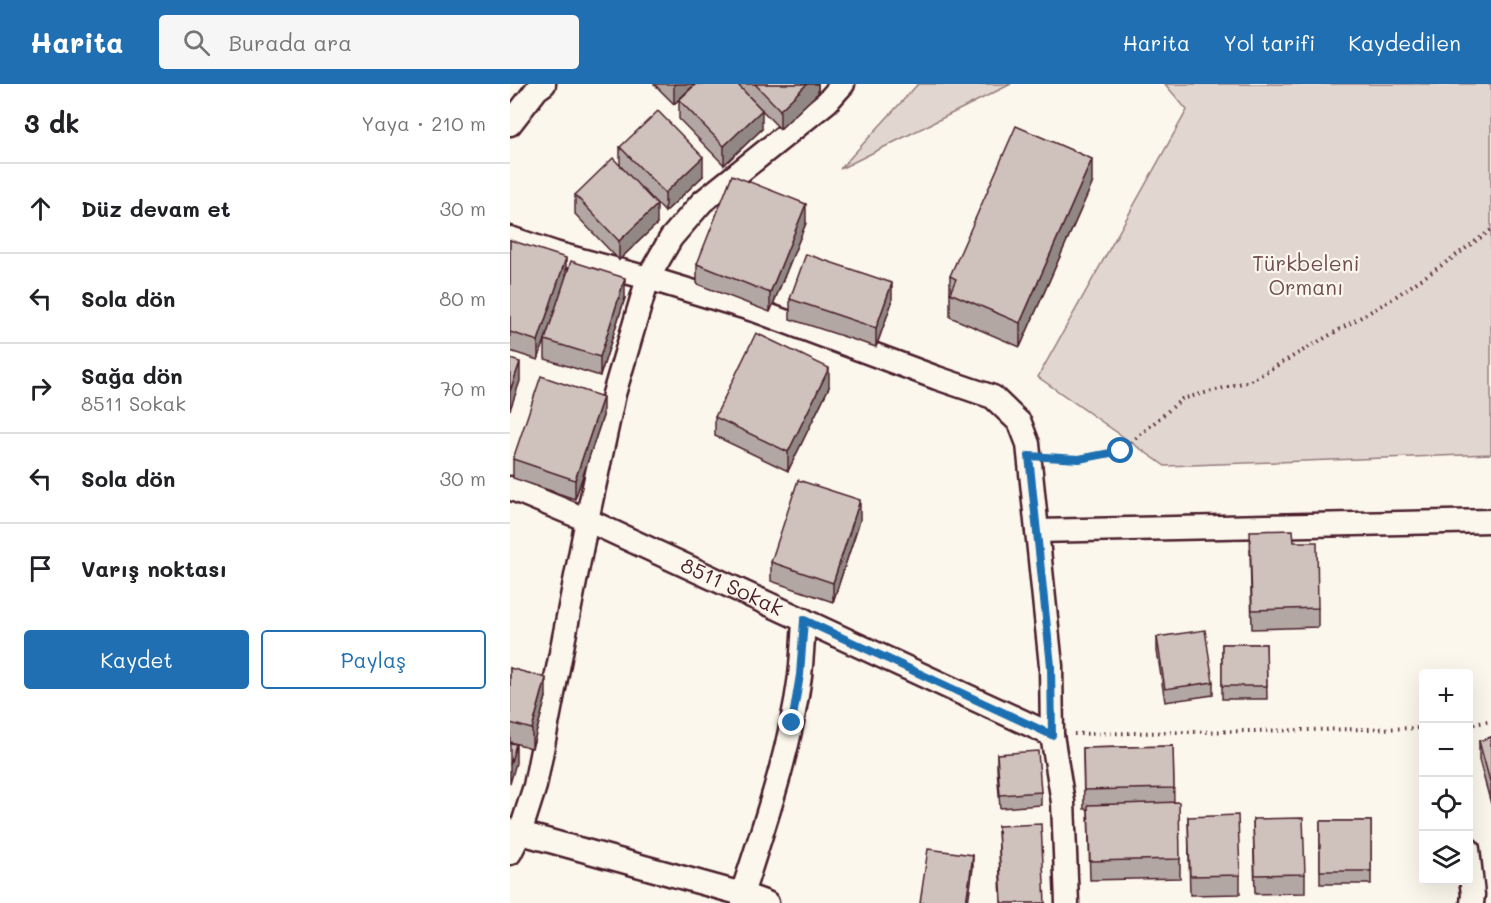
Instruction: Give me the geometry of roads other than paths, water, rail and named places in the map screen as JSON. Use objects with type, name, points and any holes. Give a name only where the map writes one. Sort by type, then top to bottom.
[{"type":"street","points":[[510,124],[537,89],[544,84]]},
{"type":"street","points":[[510,853],[515,831],[535,786],[614,394],[648,278],[671,238],[702,202],[827,102],[843,84]]},
{"type":"street","points":[[510,238],[757,311],[993,397],[1020,423],[1028,444],[1051,666],[1052,735],[1063,802],[1067,903]]},
{"type":"street","name":"8511 Sokak","points":[[510,488],[587,520],[1052,735]]},
{"type":"street","points":[[1037,531],[1491,521]]},
{"type":"street","points":[[742,899],[773,798],[792,723],[800,675],[804,620]]},
{"type":"street","points":[[515,831],[742,899],[767,903]]},
{"type":"street","points":[[1472,885],[1472,903]]},
{"type":"park label","name":"Türkbeleni Ormanı","points":[[1306,276]]}]
